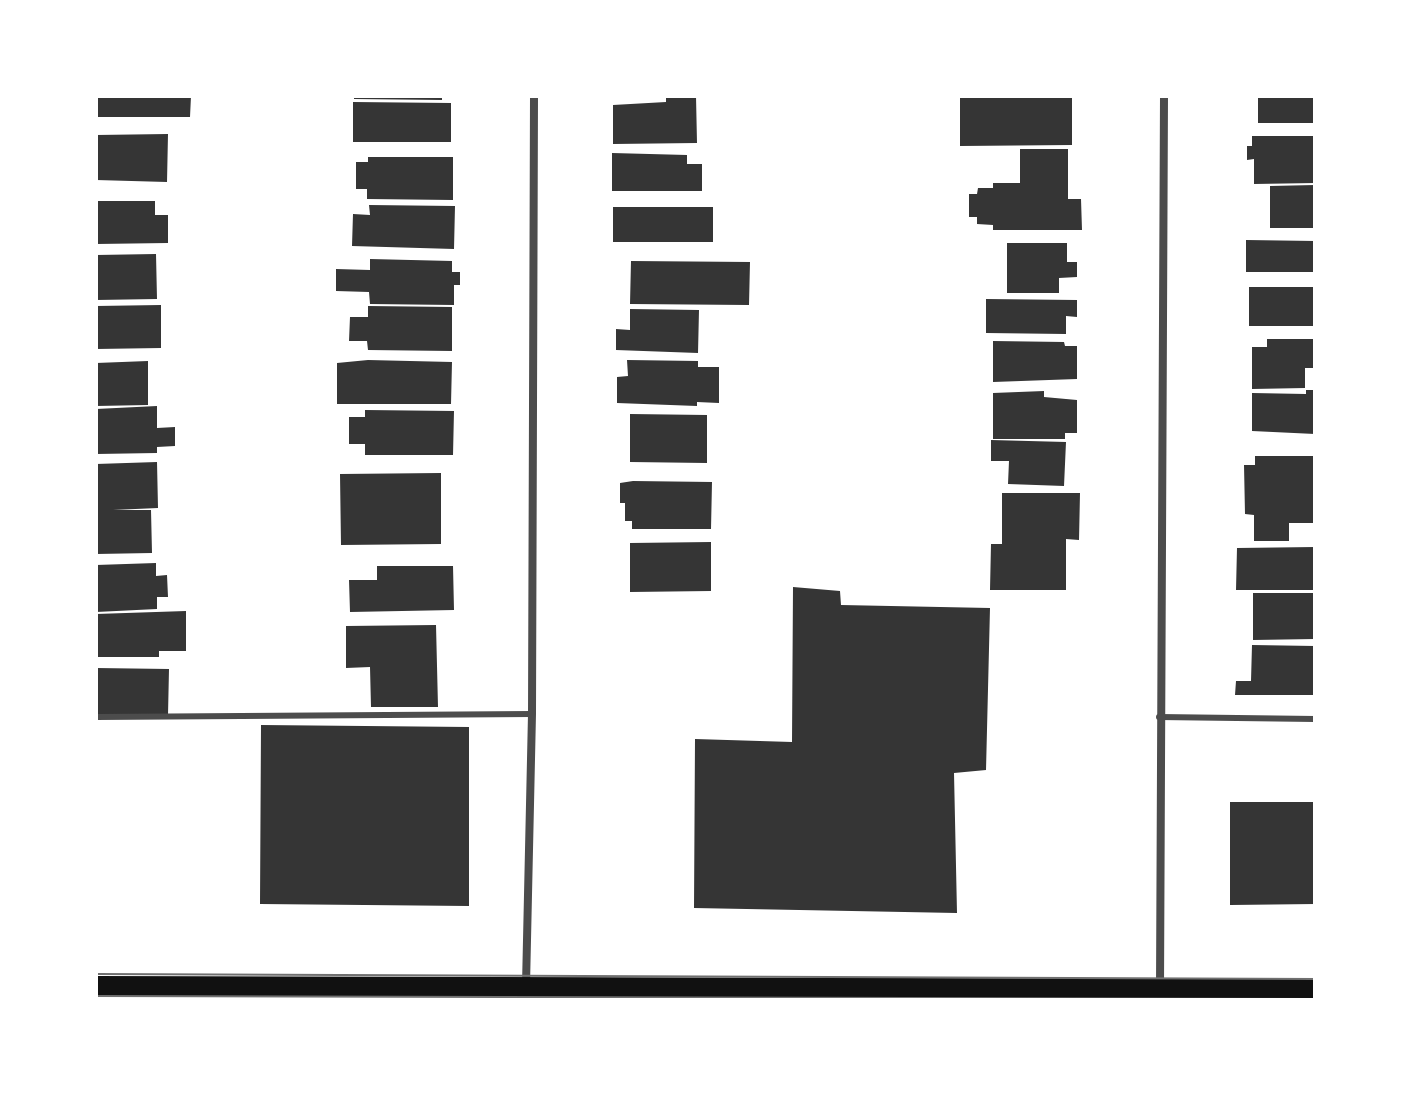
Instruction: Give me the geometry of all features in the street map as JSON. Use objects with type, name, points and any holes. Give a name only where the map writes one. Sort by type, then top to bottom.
[{"type":"main road","points":[[96,986],[1315,989]]},
{"type":"street","points":[[526,986],[532,714],[534,96]]},
{"type":"street","points":[[1160,988],[1164,96]]},
{"type":"lane","points":[[96,717],[532,714]]},
{"type":"lane","points":[[1159,717],[1315,719]]},
{"type":"building","points":[[96,96],[191,96],[190,117],[96,117]]},
{"type":"building","points":[[354,96],[442,96],[442,100],[354,99]]},
{"type":"building","points":[[666,96],[696,96],[697,143],[613,144],[613,105],[666,102]]},
{"type":"building","points":[[960,96],[1072,96],[1072,145],[960,146]]},
{"type":"building","points":[[1258,96],[1315,96],[1315,123],[1258,123]]},
{"type":"building","points":[[353,102],[451,103],[451,142],[353,142]]},
{"type":"building","points":[[168,134],[167,182],[96,180],[96,135]]},
{"type":"building","points":[[1252,136],[1315,136],[1315,183],[1254,184],[1254,159],[1247,160],[1247,146],[1252,146]]},
{"type":"building","points":[[1020,149],[1068,149],[1068,199],[1081,199],[1082,230],[993,230],[993,225],[977,224],[977,217],[969,217],[969,194],[977,194],[978,188],[993,188],[993,183],[1020,183]]},
{"type":"building","points":[[612,153],[687,155],[687,164],[702,164],[702,191],[612,191]]},
{"type":"building","points":[[368,157],[453,157],[453,200],[367,199],[367,189],[356,189],[356,162],[368,162]]},
{"type":"building","points":[[1315,185],[1315,228],[1270,228],[1270,186]]},
{"type":"building","points":[[96,201],[155,201],[155,215],[168,215],[168,243],[96,244]]},
{"type":"building","points":[[369,205],[455,206],[454,249],[352,246],[353,214],[370,215]]},
{"type":"building","points":[[613,207],[713,207],[713,242],[613,242]]},
{"type":"building","points":[[1246,240],[1315,241],[1315,272],[1246,272]]},
{"type":"building","points":[[1007,243],[1067,243],[1067,262],[1077,262],[1077,277],[1059,278],[1059,293],[1007,293]]},
{"type":"building","points":[[156,254],[157,299],[96,300],[96,255]]},
{"type":"building","points":[[370,259],[452,261],[452,272],[460,272],[460,285],[454,285],[454,305],[370,304],[369,292],[336,291],[336,269],[370,270]]},
{"type":"building","points":[[631,261],[750,262],[749,305],[630,304]]},
{"type":"building","points":[[1249,287],[1315,287],[1315,326],[1249,326]]},
{"type":"building","points":[[986,299],[1077,300],[1077,317],[1066,316],[1066,334],[986,333]]},
{"type":"building","points":[[161,305],[161,348],[96,349],[96,306]]},
{"type":"building","points":[[368,306],[452,307],[452,351],[368,350],[367,341],[349,341],[350,317],[368,317]]},
{"type":"building","points":[[630,309],[699,310],[698,353],[616,350],[616,329],[630,330]]},
{"type":"building","points":[[1267,339],[1315,339],[1315,368],[1305,368],[1305,388],[1252,389],[1252,347],[1267,347]]},
{"type":"building","points":[[993,341],[1064,342],[1065,346],[1077,346],[1077,379],[993,382]]},
{"type":"building","points":[[368,360],[452,362],[451,404],[337,404],[337,363]]},
{"type":"building","points":[[627,360],[698,361],[698,367],[719,367],[719,403],[697,402],[697,406],[617,403],[617,377],[628,376]]},
{"type":"building","points":[[148,361],[148,405],[96,406],[96,363]]},
{"type":"building","points":[[1306,390],[1315,390],[1315,434],[1252,431],[1252,393],[1306,394]]},
{"type":"building","points":[[1044,391],[1044,397],[1077,400],[1077,433],[1065,433],[1065,439],[993,439],[993,393]]},
{"type":"building","points":[[157,406],[157,428],[175,427],[175,446],[157,447],[157,453],[96,454],[96,409]]},
{"type":"building","points":[[365,410],[454,411],[453,455],[365,455],[365,444],[349,444],[349,417],[365,417]]},
{"type":"building","points":[[630,414],[707,415],[707,463],[630,462]]},
{"type":"building","points":[[991,440],[1066,442],[1064,486],[1008,484],[1009,461],[991,461]]},
{"type":"building","points":[[1255,456],[1315,456],[1315,523],[1289,523],[1289,541],[1254,541],[1254,515],[1245,514],[1244,465],[1255,465]]},
{"type":"building","points":[[157,462],[158,508],[113,510],[151,510],[152,553],[96,554],[96,464]]},
{"type":"building","points":[[441,473],[441,544],[341,545],[340,474]]},
{"type":"building","points":[[712,482],[711,529],[632,529],[632,521],[625,521],[625,503],[620,503],[620,483]]},
{"type":"building","points":[[1002,493],[1080,493],[1079,540],[1066,539],[1066,590],[990,590],[991,544],[1002,544]]},
{"type":"building","points":[[711,542],[711,591],[630,592],[630,543]]},
{"type":"building","points":[[1315,547],[1315,590],[1236,590],[1237,548]]},
{"type":"building","points":[[156,563],[156,576],[167,575],[168,597],[157,597],[157,609],[96,612],[96,565]]},
{"type":"building","points":[[377,566],[453,566],[454,610],[350,612],[349,580],[377,580]]},
{"type":"building","points":[[793,587],[840,591],[841,605],[990,608],[986,770],[954,773],[957,913],[694,908],[695,739],[792,742]]},
{"type":"building","points":[[1253,593],[1315,593],[1315,639],[1253,640]]},
{"type":"building","points":[[186,611],[186,651],[159,651],[159,657],[96,657],[96,614]]},
{"type":"building","points":[[436,625],[438,707],[371,707],[370,667],[346,668],[346,626]]},
{"type":"building","points":[[1252,645],[1315,646],[1315,695],[1235,695],[1236,681],[1251,681]]},
{"type":"building","points":[[96,668],[169,669],[168,715],[96,714]]},
{"type":"building","points":[[261,725],[469,727],[469,906],[260,904]]},
{"type":"building","points":[[1230,802],[1315,802],[1315,904],[1230,905]]},
{"type":"tram line","points":[[96,974],[1315,979]]},
{"type":"tram line","points":[[96,996],[1315,999]]}]
